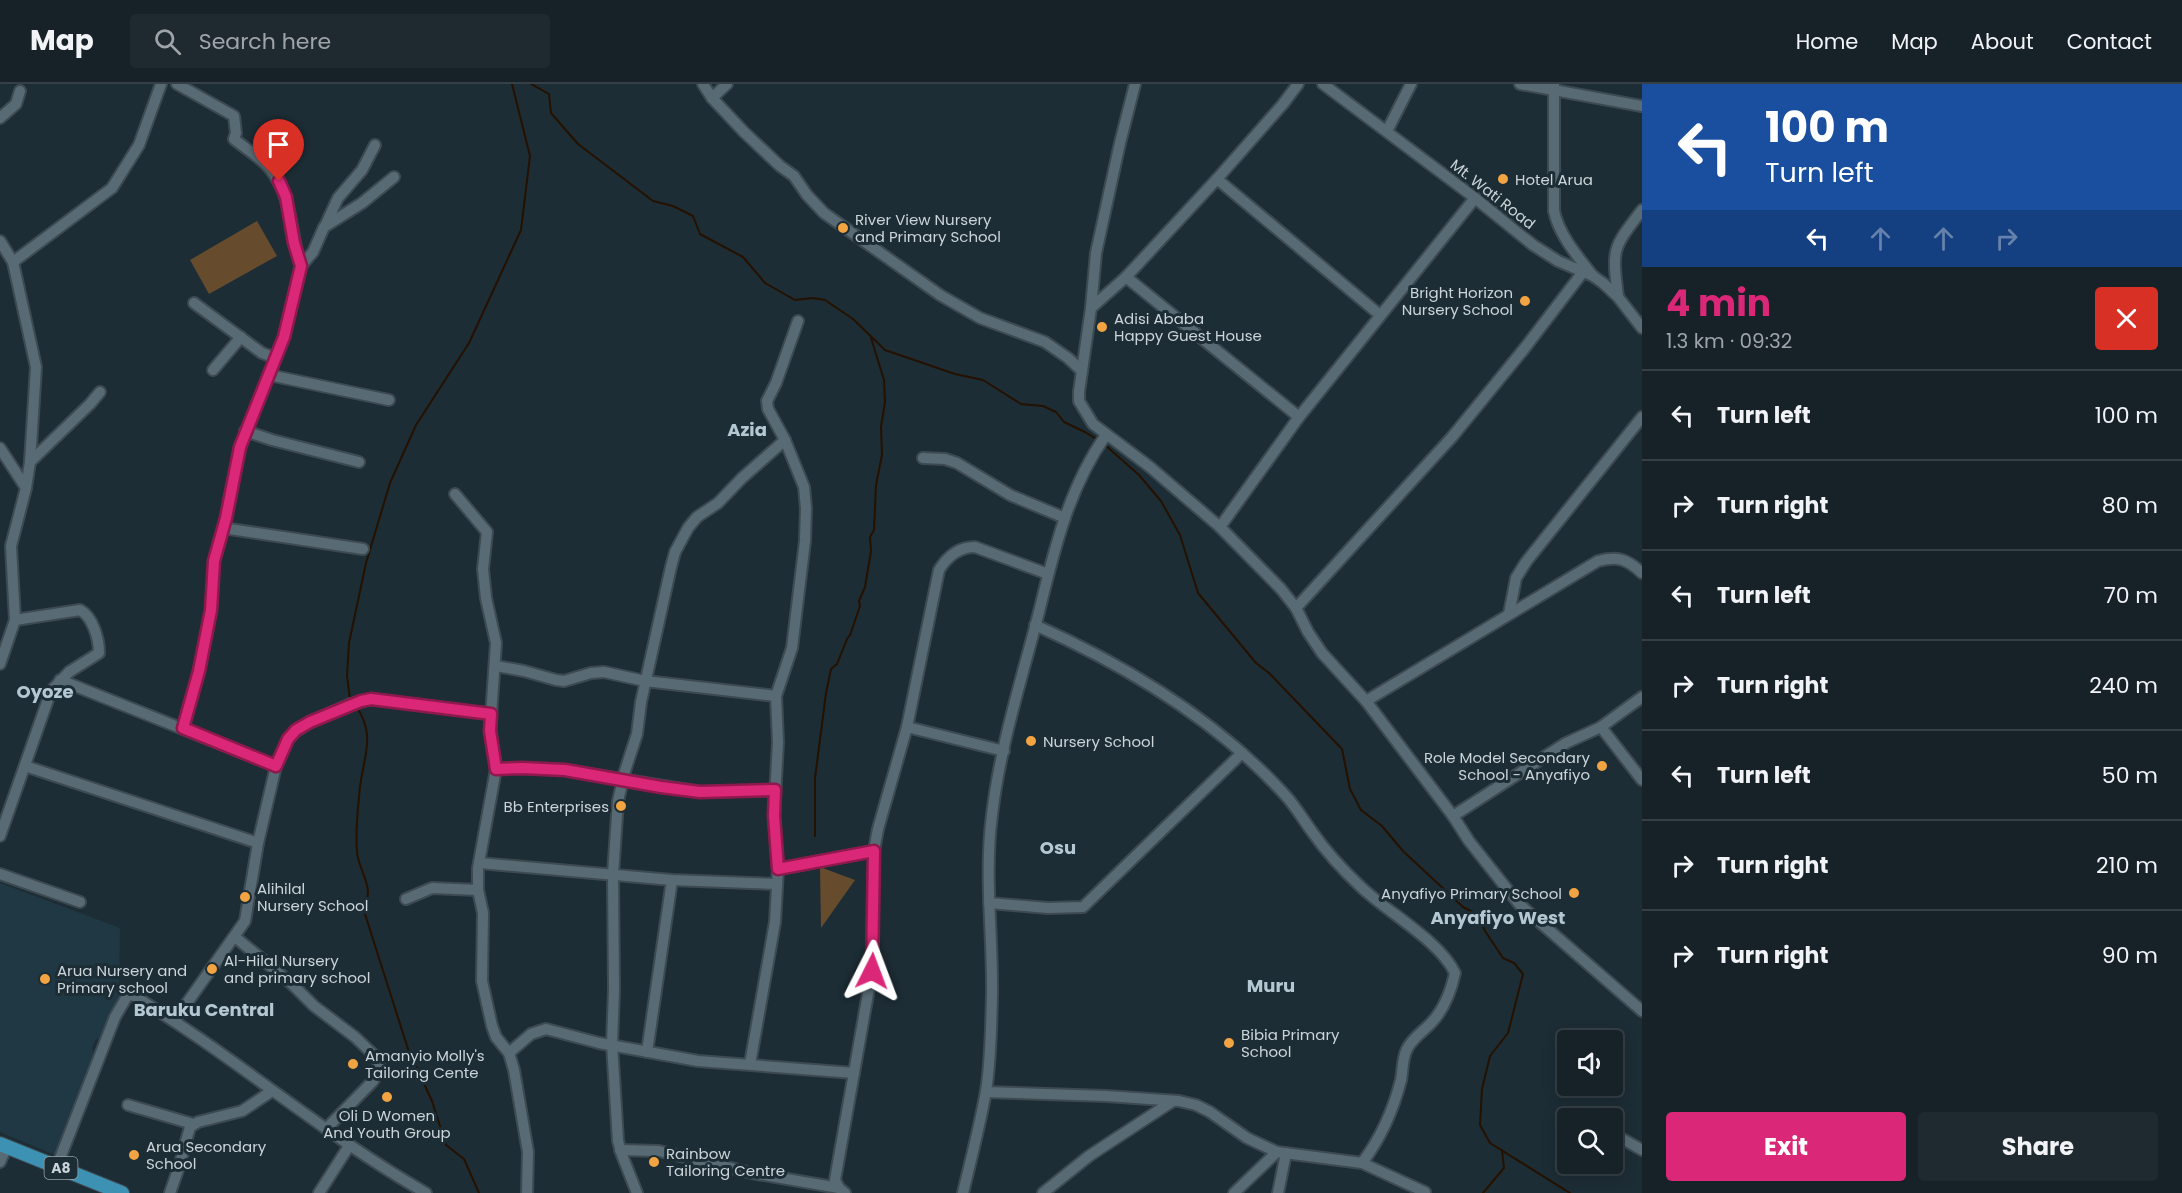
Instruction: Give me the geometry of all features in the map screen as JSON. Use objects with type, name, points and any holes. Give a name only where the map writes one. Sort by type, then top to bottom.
[{"type":"main road","name":"A8","points":[[3,1145],[122,1193]]},
{"type":"street","points":[[13,262],[112,188],[139,145],[161,84]]},
{"type":"street","points":[[177,84],[234,116],[236,133],[234,139],[262,161],[279,181],[286,197],[294,243],[301,266],[291,315],[240,447],[214,561],[211,610],[199,671],[183,728]]},
{"type":"street","points":[[703,84],[712,98],[769,156],[794,176],[807,195],[824,213],[940,296],[980,318],[1038,338],[1062,353],[1082,371]]},
{"type":"street","points":[[712,98],[727,84]]},
{"type":"street","points":[[1135,84],[1096,253],[1079,401],[1093,424],[1150,467],[1220,527],[1281,589],[1296,608],[1322,653],[1366,701],[1453,816],[1469,842],[1519,904],[1642,1011]]},
{"type":"street","points":[[1091,308],[1126,277],[1217,179],[1298,84]]},
{"type":"street","name":"Mt. Wati Road","points":[[1323,84],[1475,198],[1533,245],[1558,261],[1588,274],[1618,297],[1642,328]]},
{"type":"street","points":[[1387,131],[1411,84]]},
{"type":"street","points":[[1521,84],[1554,86],[1642,106]]},
{"type":"street","points":[[1296,608],[1452,437],[1588,274],[1556,221],[1554,211],[1554,86]]},
{"type":"street","points":[[0,118],[16,104],[20,91]]},
{"type":"street","points":[[301,266],[313,252],[338,198],[362,170],[375,145]]},
{"type":"street","points":[[324,227],[362,203],[394,177]]},
{"type":"street","points":[[1217,179],[1380,315]]},
{"type":"street","points":[[1220,527],[1299,417],[1475,198]]},
{"type":"street","points":[[1618,297],[1614,255],[1618,242],[1642,210]]},
{"type":"street","points":[[0,241],[13,262],[35,357],[30,462],[26,488],[11,546],[15,620],[0,664]]},
{"type":"street","points":[[1126,277],[1299,417]]},
{"type":"street","points":[[194,303],[262,353],[276,358]]},
{"type":"street","points":[[750,1064],[775,922],[778,869],[774,816],[778,742],[776,696],[792,648],[805,541],[806,508],[804,487],[785,440],[768,409],[767,401],[776,383],[798,321]]},
{"type":"street","points":[[213,370],[241,337]]},
{"type":"street","points":[[269,375],[389,400]]},
{"type":"street","points":[[30,462],[100,392]]},
{"type":"street","points":[[1509,614],[1516,578],[1526,561],[1642,417]]},
{"type":"street","points":[[245,431],[359,462]]},
{"type":"street","points":[[963,1193],[986,1092],[990,1059],[991,816],[1004,751],[1048,574],[1078,481],[1091,456],[1106,435]]},
{"type":"street","points":[[637,1193],[621,1150],[616,1125],[612,1044],[613,874],[618,801],[622,779],[637,734],[640,702],[673,559],[688,528],[697,518],[718,503],[785,440]]},
{"type":"street","points":[[0,448],[26,488]]},
{"type":"street","points":[[923,458],[945,459],[957,463],[1010,495],[1065,518]]},
{"type":"street","points":[[455,494],[487,532],[483,569],[486,598],[496,644],[490,731],[496,769],[479,863],[478,890],[483,913],[482,981],[492,1026],[496,1037],[509,1053],[514,1070],[528,1152],[527,1193]]},
{"type":"street","points":[[223,528],[363,549]]},
{"type":"street","points":[[842,1191],[835,1180],[873,963],[874,851],[878,828],[907,727],[936,580],[945,561],[960,550],[975,547],[1048,574]]},
{"type":"street","points":[[1366,701],[1599,561],[1613,557],[1626,561],[1642,573]]},
{"type":"street","points":[[0,836],[51,691],[60,680],[99,653],[93,625],[84,612],[75,610],[15,620]]},
{"type":"street","points":[[1035,625],[1099,655],[1195,716],[1242,753],[1286,796],[1326,849],[1352,878],[1425,939],[1451,964],[1455,973],[1447,999],[1439,1013],[1415,1037],[1406,1052],[1388,1123],[1362,1163]]},
{"type":"street","points":[[496,666],[564,681],[591,673],[604,672],[645,681],[776,696]]},
{"type":"street","points":[[60,680],[276,766]]},
{"type":"street","points":[[1453,816],[1566,743],[1601,727],[1642,697]]},
{"type":"street","points":[[175,1020],[235,937],[248,913],[258,843],[276,766],[288,739],[296,730],[310,722],[371,699],[491,714]]},
{"type":"street","points":[[907,727],[1004,751]]},
{"type":"street","points":[[1601,727],[1642,780]]},
{"type":"street","points":[[989,903],[1048,908],[1083,907],[1242,753]]},
{"type":"street","points":[[25,766],[258,843]]},
{"type":"street","points":[[496,769],[565,770],[700,792],[775,790]]},
{"type":"street","points":[[778,869],[874,851]]},
{"type":"street","points":[[479,863],[672,880],[776,884]]},
{"type":"street","points":[[0,874],[80,902]]},
{"type":"street","points":[[647,1052],[672,880]]},
{"type":"street","points":[[406,899],[427,889],[478,890]]},
{"type":"street","points":[[235,937],[377,1058],[380,1068],[373,1081],[326,1129]]},
{"type":"street","points":[[57,1166],[115,1017],[129,993],[175,1020],[349,1146],[426,1193]]},
{"type":"street","points":[[509,1053],[531,1034],[546,1029],[584,1040],[698,1061],[854,1073]]},
{"type":"street","points":[[170,1193],[190,1127],[242,1111],[272,1091]]},
{"type":"street","points":[[986,1092],[1106,1096],[1197,1105],[1247,1138],[1281,1152],[1362,1163],[1425,1192]]},
{"type":"street","points":[[1043,1193],[1089,1156],[1173,1101]]},
{"type":"street","points":[[128,1105],[194,1124]]},
{"type":"street","points":[[1623,1139],[1642,1150]]},
{"type":"street","points":[[0,1162],[3,1145]]},
{"type":"street","points":[[319,1193],[349,1146]]},
{"type":"street","points":[[621,1150],[659,1151],[842,1191]]},
{"type":"street","points":[[1233,1193],[1281,1152]]},
{"type":"street","points":[[1278,1193],[1281,1152]]},
{"type":"shaded area","points":[[257,221],[277,256],[209,294],[190,260]]},
{"type":"shaded area","points":[[820,867],[855,880],[821,928]]},
{"type":"shaded area","points":[[0,883],[120,928],[119,995],[103,1038],[96,1039],[92,1047],[94,1061],[55,1155],[0,1132]]},
{"type":"waterway","points":[[350,699],[347,676],[349,643],[366,563],[390,483],[416,425],[469,343],[521,230],[530,156],[512,84]]},
{"type":"waterway","points":[[531,84],[549,94],[551,113],[578,144],[653,201],[673,206],[693,216],[700,234],[743,257],[765,283],[795,300],[813,298],[825,300],[853,319],[885,350],[955,374],[983,380],[1021,404],[1043,406],[1056,412],[1064,422],[1098,440]]},
{"type":"waterway","points":[[815,836],[815,778],[826,693],[831,669],[837,664],[860,606],[859,601],[865,587],[871,551],[870,537],[874,530],[876,485],[882,455],[881,427],[885,402],[884,380],[871,338]]},
{"type":"waterway","points":[[1105,445],[1139,475],[1161,501],[1180,535],[1198,593],[1256,663],[1269,673],[1342,749],[1350,789],[1361,810],[1382,826],[1403,851],[1463,907],[1477,914],[1503,958],[1514,963],[1523,974],[1508,1033],[1490,1056],[1482,1089],[1480,1125],[1490,1143],[1570,1193]]},
{"type":"waterway","points":[[356,706],[366,726],[367,736],[356,836],[358,857],[368,888],[364,911],[408,1049],[432,1101],[446,1145],[464,1159],[479,1193]]},
{"type":"waterway","points":[[1483,1193],[1504,1168],[1502,1150]]},
{"type":"place","name":"Hotel Arua","points":[[1503,179]]},
{"type":"place","name":"River View Nursery and Primary School","points":[[843,228]]},
{"type":"place","name":"Bright Horizon Nursery School","points":[[1525,301]]},
{"type":"place","name":"Adisi Ababa Happy Guest House","points":[[1102,327]]},
{"type":"place","name":"Nursery School","points":[[1031,741]]},
{"type":"place","name":"Role Model Secondary School - Anyafiyo","points":[[1602,766]]},
{"type":"place","name":"Bb Enterprises","points":[[621,806]]},
{"type":"place","name":"Anyafiyo Primary School","points":[[1574,893]]},
{"type":"place","name":"Alihilal Nursery School","points":[[245,897]]},
{"type":"place","name":"Al-Hilal Nursery and primary school","points":[[212,969]]},
{"type":"place","name":"Arua Nursery and Primary school","points":[[45,979]]},
{"type":"place","name":"Bibia Primary School","points":[[1229,1043]]},
{"type":"place","name":"Amanyio Molly's Tailoring Cente","points":[[353,1064]]},
{"type":"place","name":"Oli D Women And Youth Group","points":[[387,1097]]},
{"type":"place","name":"Arua Secondary School","points":[[134,1155]]},
{"type":"place","name":"Rainbow Tailoring Centre","points":[[654,1162]]},
{"type":"district","name":"Azia","points":[[747,429]]},
{"type":"district","name":"Oyoze","points":[[45,691]]},
{"type":"district","name":"Osu","points":[[1058,847]]},
{"type":"district","name":"Anyafiyo West","points":[[1498,917]]},
{"type":"district","name":"Muru","points":[[1271,985]]},
{"type":"district","name":"Baruku Central","points":[[204,1009]]},
{"type":"route","points":[[279,181],[286,197],[294,243],[301,266],[284,337],[240,447],[226,518],[214,561],[211,610],[199,671],[183,728],[276,766],[288,739],[296,730],[351,704],[371,699],[491,714],[490,731],[496,769],[565,770],[700,792],[775,790],[774,816],[778,869],[874,851],[872,971]]}]
